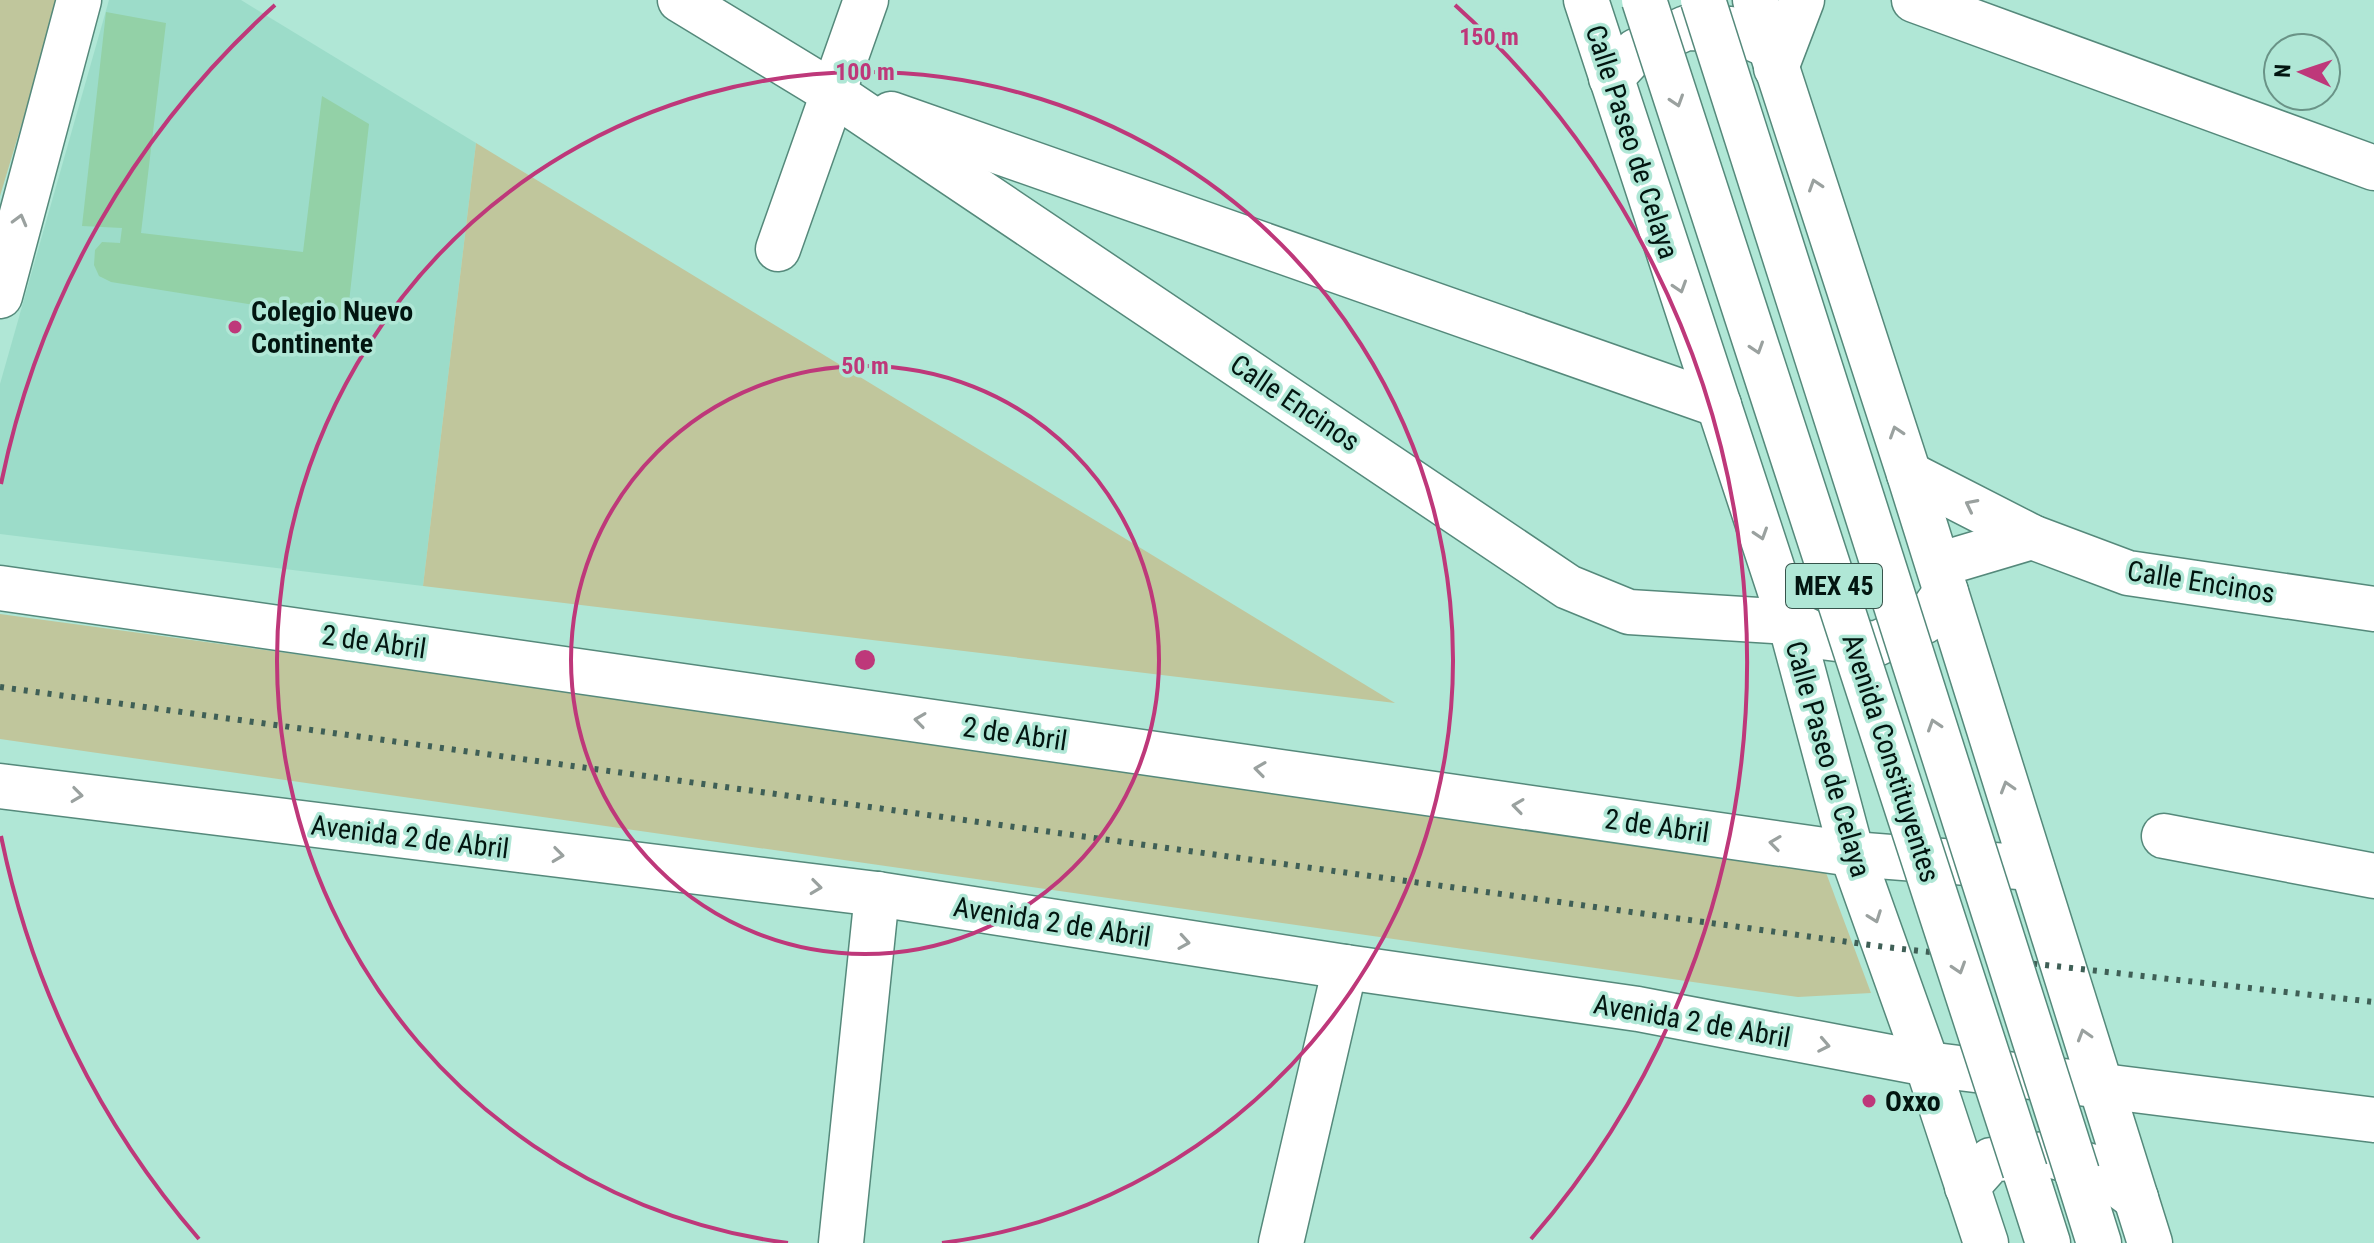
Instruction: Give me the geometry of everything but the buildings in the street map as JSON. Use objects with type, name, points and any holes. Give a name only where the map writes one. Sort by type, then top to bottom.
[{"type":"main road","points":[[0,296],[79,0]]},
{"type":"main road","name":"Calle Encinos","points":[[680,0],[833,93],[1568,587],[1629,612],[1790,622],[1821,637],[1876,644],[1925,621],[1942,579]]},
{"type":"main road","points":[[778,249],[866,0]]},
{"type":"main road","name":"Calle Paseo de Celaya","points":[[1586,0],[1790,622],[1852,854],[1927,1064],[1986,1243]]},
{"type":"main road","name":"Avenida Constituyentes","points":[[1644,0],[2048,1243]]},
{"type":"main road","name":"Avenida Constituyentes","points":[[1703,0],[2099,1243]]},
{"type":"main road","points":[[1755,0],[1909,474],[2150,1243]]},
{"type":"main road","points":[[1773,57],[1802,0]]},
{"type":"main road","points":[[1914,0],[2374,168]]},
{"type":"main road","points":[[1611,78],[1636,51],[1686,28],[1731,29],[1773,57]]},
{"type":"main road","name":"Calle Encinos","points":[[833,93],[1719,405]]},
{"type":"main road","name":"Calle Encinos","points":[[1909,474],[2032,537],[2128,573],[2374,609]]},
{"type":"main road","points":[[1942,579],[2032,537]]},
{"type":"main road","name":"2 de Abril","points":[[0,588],[1852,854],[2032,868]]},
{"type":"main road","name":"Avenida 2 de Abril","points":[[0,786],[877,894],[1638,1009],[1927,1064],[2374,1120]]},
{"type":"main road","points":[[2164,836],[2374,876]]},
{"type":"main road","points":[[841,1243],[877,894]]},
{"type":"main road","points":[[1281,1243],[1345,967]]},
{"type":"main road","points":[[1967,1187],[1991,1160],[2045,1154],[2094,1167],[2136,1198]]},
{"type":"shaded area","points":[[0,0],[59,0],[0,196]]},
{"type":"shaded area","name":"Colegio Nuevo Continente","points":[[109,0],[241,0],[476,143],[423,586],[0,534],[0,384]]},
{"type":"shaded area","points":[[476,143],[1395,703],[423,586]]},
{"type":"shaded area","points":[[0,614],[1822,862],[1871,993],[1798,997],[0,739]]},
{"type":"railway","points":[[0,687],[1885,947],[2374,1002]]},
{"type":"place","name":"Colegio Nuevo Continente","points":[[235,327]]},
{"type":"place","name":"Oxxo","points":[[1869,1101]]}]
